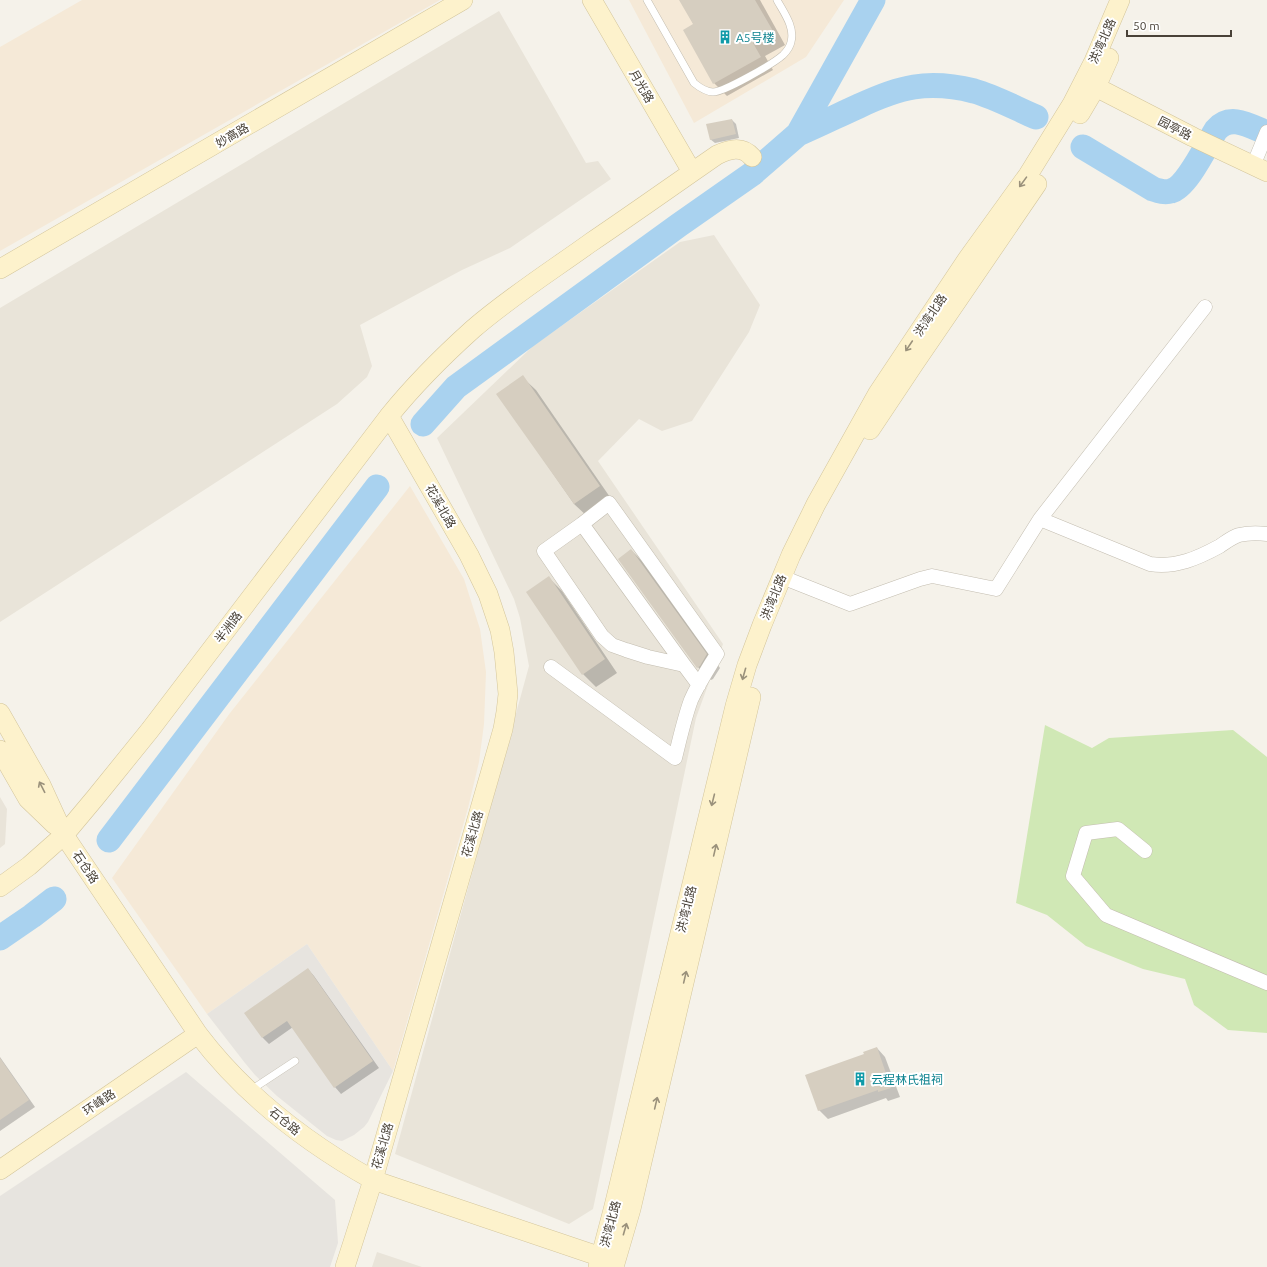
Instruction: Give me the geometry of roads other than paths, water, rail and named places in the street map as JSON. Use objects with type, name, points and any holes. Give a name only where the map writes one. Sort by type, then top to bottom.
[{"type":"street","name":"妙高路","points":[[0,269],[463,0]]},
{"type":"street","name":"月光路","points":[[592,0],[692,172]]},
{"type":"street","name":"洪湾北路","points":[[1090,84],[1094,61],[1120,0]]},
{"type":"street","name":"洪湾北路","points":[[607,1263],[614,1206],[737,700],[752,652],[787,579],[816,504],[878,393],[968,258],[1028,175],[1072,104],[1090,84],[1134,0]]},
{"type":"street","name":"园亭路","points":[[1090,84],[1193,137],[1260,169]]},
{"type":"street","points":[[1260,169],[1264,138]]},
{"type":"street","name":"半洲路","points":[[0,887],[29,866],[64,835],[95,798],[150,730],[389,416],[410,390],[444,356],[473,329],[539,279],[717,155],[728,150],[740,149],[752,157]]},
{"type":"street","points":[[787,579],[850,604],[932,576],[996,589],[1040,519],[1205,307]]},
{"type":"street","name":"花溪北路","points":[[345,1267],[372,1180],[503,729],[508,694],[504,652],[500,630],[488,594],[469,555],[389,416]]},
{"type":"street","points":[[551,667],[675,758],[685,717],[691,700],[698,685],[717,654],[609,503],[544,551],[602,636],[612,645],[648,657],[684,665]]},
{"type":"street","points":[[1040,519],[1150,564],[1159,565],[1170,565],[1201,556],[1239,535],[1258,533],[1267,534]]},
{"type":"street","points":[[582,524],[698,685]]},
{"type":"street","name":"石仓路","points":[[0,713],[41,785],[64,835],[198,1034],[228,1070],[250,1091],[308,1139],[372,1180],[607,1263]]},
{"type":"street","name":"石仓路","points":[[0,750],[28,799],[64,835]]},
{"type":"street","points":[[1145,850],[1118,829],[1086,833],[1073,876],[1106,915],[1267,983]]},
{"type":"street","name":"环峰路","points":[[0,1170],[198,1034]]},
{"type":"lane","points":[[647,0],[694,83],[702,89],[712,92],[727,88],[748,77],[778,59],[789,48],[792,36],[791,29],[777,0]]},
{"type":"lane","points":[[250,1091],[295,1061]]},
{"type":"waterway","points":[[423,424],[456,387],[679,225],[752,174],[798,134],[873,0]]},
{"type":"waterway","points":[[798,134],[879,97],[900,90],[922,86],[944,86],[982,93],[1036,117]]},
{"type":"waterway","points":[[1083,147],[1153,189],[1166,192],[1177,188],[1184,182],[1216,130],[1227,122],[1240,122],[1267,133]]},
{"type":"waterway","points":[[109,840],[377,487]]},
{"type":"waterway","points":[[0,938],[54,899]]},
{"type":"place","name":"A5号楼","points":[[725,37]]},
{"type":"place","name":"云程林氏祖祠","points":[[860,1079]]}]
